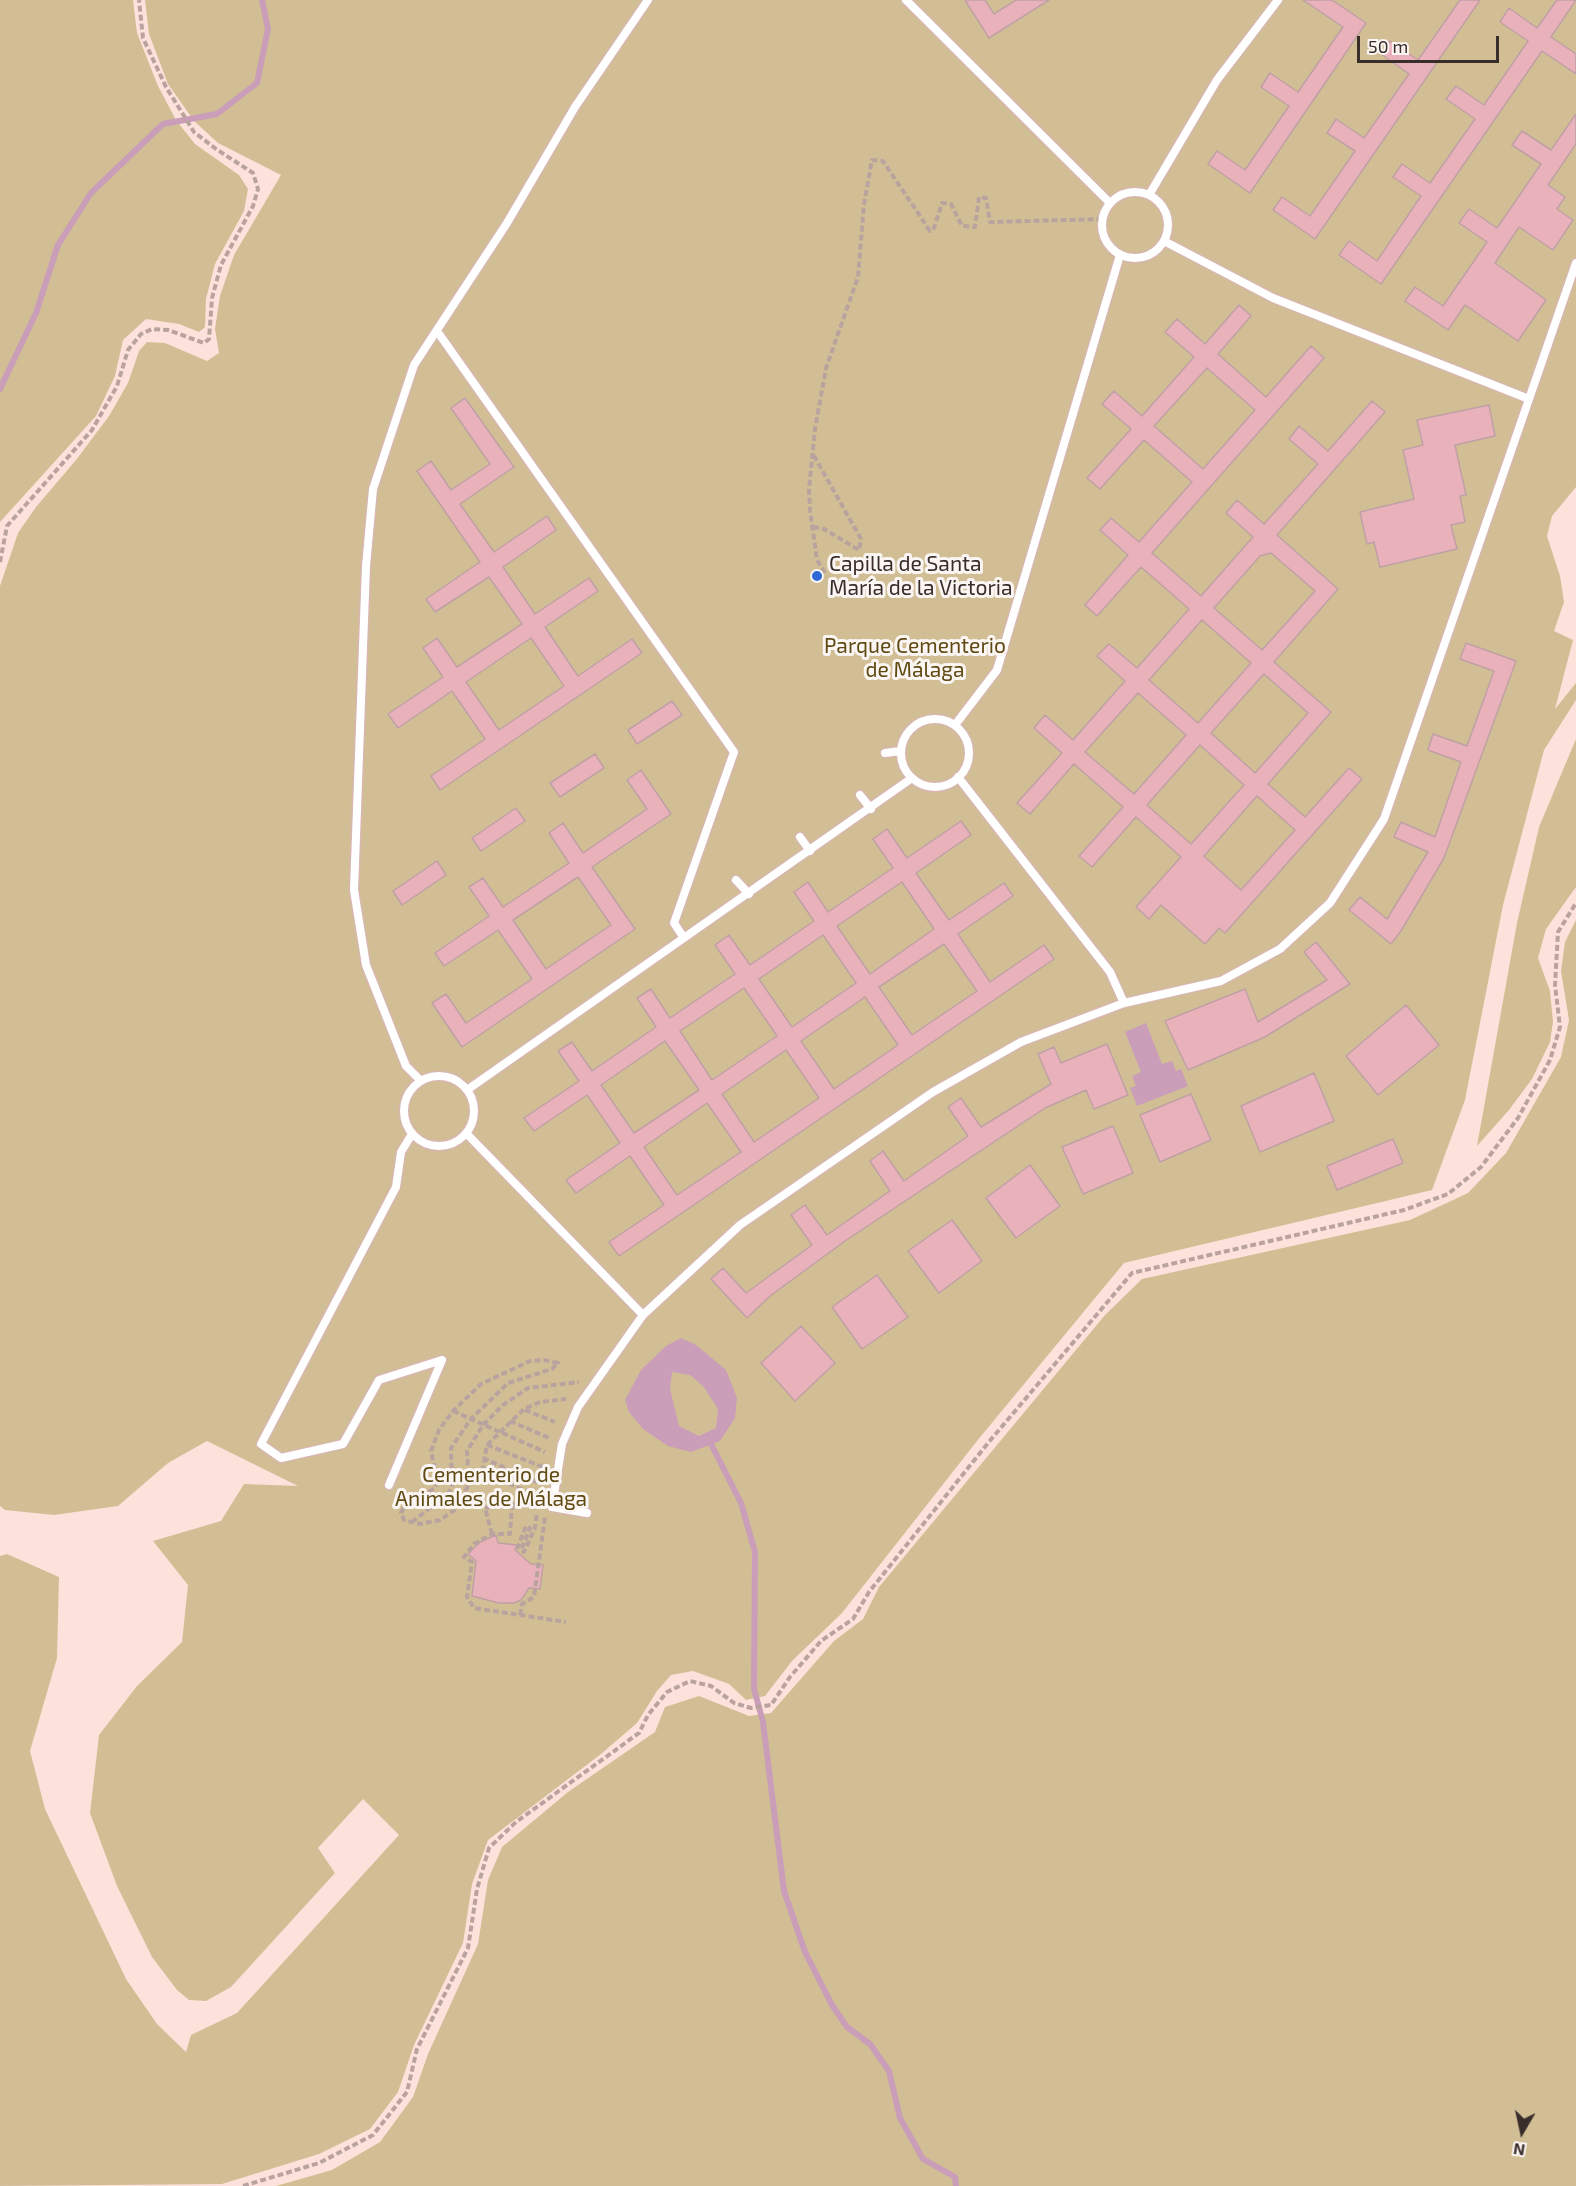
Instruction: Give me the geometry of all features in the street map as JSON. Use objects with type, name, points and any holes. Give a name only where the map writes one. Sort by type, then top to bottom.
[{"type":"lane","points":[[420,1080],[406,1066],[366,965],[354,890],[366,566],[373,489],[414,365],[507,223],[575,107],[648,0]]},
{"type":"lane","points":[[906,0],[1110,203]]},
{"type":"lane","points":[[1149,195],[1217,80],[1278,0]]},
{"type":"lane","points":[[1129,194],[1149,195],[1163,207],[1168,224],[1164,241],[1156,251],[1145,257],[1132,258],[1120,255],[1108,245],[1102,231],[1103,219],[1110,203],[1129,194]]},
{"type":"lane","points":[[1164,241],[1273,298],[1529,399]]},
{"type":"lane","points":[[955,725],[998,670],[1120,255]]},
{"type":"lane","points":[[587,1513],[552,1507],[562,1444],[578,1407],[643,1315],[740,1225],[933,1092],[1021,1042],[1124,1003],[1221,981],[1280,949],[1330,903],[1384,819],[1576,263]]},
{"type":"lane","points":[[437,331],[734,752],[674,923],[684,938]]},
{"type":"lane","points":[[927,719],[942,719],[955,725],[965,736],[969,750],[967,765],[958,777],[948,784],[935,787],[912,778],[902,761],[901,751],[904,737],[914,726],[927,719]]},
{"type":"lane","points":[[885,753],[901,751]]},
{"type":"lane","points":[[958,777],[1110,972],[1124,1003]]},
{"type":"lane","points":[[467,1090],[912,778]]},
{"type":"lane","points":[[860,795],[871,808]]},
{"type":"lane","points":[[800,837],[810,851]]},
{"type":"lane","points":[[736,880],[749,894]]},
{"type":"lane","points":[[437,1075],[454,1078],[467,1090],[474,1104],[473,1119],[466,1133],[454,1143],[439,1146],[424,1143],[412,1134],[404,1120],[403,1105],[409,1091],[420,1080],[437,1075]]},
{"type":"lane","points":[[466,1133],[643,1315]]},
{"type":"lane","points":[[389,1485],[442,1360],[379,1380],[343,1444],[281,1458],[261,1443],[396,1187],[401,1152],[412,1134]]},
{"type":"path","points":[[0,562],[7,526],[92,430],[117,386],[128,350],[141,334],[152,329],[168,330],[190,336],[204,343],[209,339],[213,298],[221,265],[253,206],[258,189],[253,173],[194,132],[166,87],[143,38],[139,0]]},
{"type":"path","points":[[825,573],[818,560],[809,489],[826,368],[858,277],[864,204],[872,160],[883,161],[930,231],[934,228],[942,203],[951,204],[962,226],[975,227],[979,196],[986,198],[990,222],[1103,219]]},
{"type":"path","points":[[813,454],[861,539],[859,550],[824,529],[813,527]]},
{"type":"path","points":[[243,2186],[319,2163],[373,2135],[407,2092],[417,2049],[468,1948],[477,1889],[489,1848],[516,1822],[639,1733],[648,1715],[667,1692],[690,1681],[711,1686],[734,1703],[751,1708],[771,1705],[790,1677],[821,1641],[853,1619],[869,1592],[988,1443],[1132,1273],[1404,1210],[1448,1194],[1481,1167],[1518,1118],[1550,1060],[1560,1027],[1555,985],[1558,932],[1576,903]]},
{"type":"path","points":[[412,1522],[453,1487],[451,1448],[471,1419],[508,1383],[552,1369],[558,1363],[544,1360],[530,1362],[500,1373],[481,1384],[453,1411],[439,1430],[431,1451],[437,1479],[435,1488],[405,1505],[401,1513],[404,1520],[412,1522],[420,1524],[440,1521],[456,1509],[469,1484],[467,1450],[483,1425],[503,1405],[528,1388],[579,1382]]},
{"type":"path","points":[[539,1496],[482,1473],[483,1458],[487,1445],[510,1420],[524,1409],[540,1402],[567,1399]]},
{"type":"path","points":[[524,1409],[555,1422]]},
{"type":"path","points":[[453,1411],[545,1452]]},
{"type":"path","points":[[510,1420],[549,1438]]},
{"type":"path","points":[[487,1445],[543,1467]]},
{"type":"path","points":[[483,1458],[541,1484]]},
{"type":"path","points":[[512,1504],[510,1534],[492,1534],[474,1544],[464,1557],[472,1562],[467,1597],[474,1608],[566,1623]]},
{"type":"path","points":[[492,1534],[485,1508],[512,1504],[537,1510],[535,1528],[524,1552],[521,1550],[530,1528],[526,1526],[517,1549]]},
{"type":"path","points":[[520,1615],[522,1604],[534,1597],[545,1513]]},
{"type":"green space","points":[[0,0],[133,0],[137,33],[158,86],[176,120],[195,144],[239,175],[248,189],[244,211],[215,264],[206,299],[205,327],[199,332],[179,324],[146,319],[123,340],[115,376],[96,416],[0,522]]},
{"type":"green space","name":"Parque Cementerio de Málaga","points":[[145,0],[1576,0],[1576,487],[1552,516],[1547,536],[1560,576],[1564,602],[1554,631],[1573,640],[1555,709],[1576,683],[1576,700],[1544,750],[1503,905],[1465,1100],[1432,1190],[1124,1263],[977,1441],[842,1613],[792,1661],[765,1696],[746,1700],[729,1684],[693,1671],[671,1675],[657,1691],[637,1723],[601,1754],[488,1840],[472,1884],[463,1943],[414,2045],[398,2092],[370,2129],[319,2154],[222,2184],[0,2186],[0,1556],[7,1554],[59,1577],[57,1658],[30,1751],[45,1809],[126,1979],[157,2024],[186,2052],[191,2035],[237,2013],[399,1835],[363,1799],[318,1848],[335,1873],[231,1987],[206,2001],[189,2000],[177,1990],[152,1957],[117,1886],[90,1813],[99,1735],[137,1686],[182,1642],[188,1585],[153,1541],[221,1521],[244,1484],[298,1486],[207,1441],[168,1463],[118,1506],[54,1515],[5,1510],[0,1506],[0,586],[18,533],[109,416],[128,383],[139,351],[147,342],[165,343],[207,361],[219,353],[215,329],[220,296],[234,255],[281,175],[218,143],[194,121],[168,84],[149,34]]},
{"type":"green space","points":[[1576,739],[1576,887],[1546,929],[1538,958],[1550,991],[1553,1022],[1550,1042],[1532,1079],[1509,1110],[1477,1146],[1517,923],[1539,827]]},
{"type":"green space","points":[[1576,920],[1576,2186],[276,2186],[332,2170],[380,2142],[413,2097],[428,2054],[478,1944],[488,1880],[502,1847],[568,1792],[655,1732],[665,1707],[699,1696],[749,1716],[771,1713],[834,1641],[863,1619],[879,1587],[1105,1315],[1142,1279],[1410,1220],[1468,1193],[1506,1153],[1561,1057],[1569,1020],[1561,971],[1565,942]]},
{"type":"shaded area","points":[[1146,1023],[1162,1064],[1172,1061],[1176,1071],[1181,1069],[1188,1086],[1137,1106],[1130,1088],[1136,1086],[1132,1076],[1141,1072],[1125,1032]]},
{"type":"shaded area","points":[[681,1338],[696,1345],[726,1370],[737,1398],[735,1418],[720,1441],[691,1452],[668,1446],[643,1429],[629,1412],[625,1400],[641,1370],[666,1346]],"holes":[[[672,1372],[690,1375],[704,1387],[718,1409],[716,1428],[699,1436],[679,1426],[670,1389]]]},
{"type":"building","points":[[965,0],[985,0],[994,14],[1016,0],[1049,0],[989,38]]},
{"type":"building","points":[[1303,0],[1332,0],[1366,23],[1250,193],[1208,164],[1217,151],[1245,170],[1289,106],[1261,87],[1270,73],[1298,92],[1343,27]]},
{"type":"building","points":[[1460,0],[1480,0],[1315,239],[1273,210],[1282,197],[1310,216],[1355,151],[1327,133],[1336,119],[1364,138],[1409,74],[1381,54],[1390,41],[1418,60]]},
{"type":"building","points":[[1557,0],[1576,0],[1551,37],[1576,54],[1576,74],[1542,51],[1381,284],[1339,255],[1349,241],[1377,261],[1421,196],[1393,177],[1402,164],[1430,183],[1475,119],[1446,99],[1456,86],[1484,105],[1528,41],[1500,22],[1509,8],[1537,28]]},
{"type":"building","points":[[1576,114],[1576,144],[1548,185],[1565,197],[1557,209],[1573,220],[1553,250],[1519,227],[1495,263],[1546,300],[1518,341],[1465,305],[1448,330],[1405,301],[1415,287],[1443,306],[1487,242],[1459,223],[1469,209],[1497,228],[1541,164],[1512,145],[1522,131],[1551,150]]},
{"type":"building","points":[[1239,305],[1251,316],[1218,354],[1266,397],[1311,346],[1324,358],[1152,553],[1201,596],[1253,537],[1226,513],[1237,500],[1264,524],[1318,464],[1289,439],[1299,426],[1328,451],[1372,401],[1385,412],[1277,535],[1338,589],[1274,662],[1331,712],[1268,784],[1305,817],[1349,768],[1362,779],[1225,933],[1219,928],[1205,944],[1161,905],[1149,919],[1136,907],[1181,857],[1136,817],[1092,867],[1079,856],[1123,807],[1074,764],[1030,814],[1017,803],[1062,753],[1034,728],[1045,715],[1073,740],[1125,681],[1097,656],[1109,644],[1137,668],[1189,609],[1141,567],[1097,616],[1085,605],[1128,555],[1100,530],[1111,518],[1139,542],[1192,482],[1144,440],[1100,489],[1087,478],[1131,429],[1102,404],[1114,391],[1142,416],[1194,357],[1165,332],[1177,319],[1205,344]],"holes":[[[1207,368],[1255,410],[1203,469],[1154,426]],[[1271,553],[1315,591],[1262,650],[1214,608],[1260,556]],[[1202,620],[1251,663],[1198,723],[1149,680]],[[1264,674],[1308,713],[1255,773],[1211,733]],[[1138,693],[1186,735],[1134,794],[1085,752]],[[1200,745],[1244,785],[1191,844],[1147,805]],[[1257,796],[1295,830],[1241,890],[1204,856]]]},
{"type":"building","points":[[465,398],[514,467],[460,504],[494,552],[547,516],[556,530],[503,567],[535,614],[589,578],[598,591],[545,627],[578,676],[632,639],[642,653],[440,790],[431,776],[485,739],[452,691],[398,728],[388,714],[443,677],[423,648],[437,638],[457,667],[522,624],[489,577],[435,612],[426,599],[480,562],[417,471],[431,461],[451,490],[490,464],[451,408]],"holes":[[[531,638],[564,686],[499,730],[466,682]]]},
{"type":"building","points":[[1489,405],[1495,436],[1455,445],[1466,495],[1460,496],[1465,522],[1451,525],[1457,549],[1380,567],[1374,542],[1367,544],[1360,512],[1414,499],[1403,450],[1423,445],[1417,420]]},
{"type":"building","points":[[1466,643],[1516,661],[1444,858],[1391,944],[1349,910],[1360,897],[1387,919],[1428,852],[1394,837],[1401,822],[1435,837],[1461,762],[1428,750],[1433,734],[1467,746],[1494,671],[1460,659]]},
{"type":"building","points":[[672,701],[682,715],[637,744],[628,730]]},
{"type":"building","points":[[595,754],[604,768],[560,797],[550,783]]},
{"type":"building","points":[[641,770],[671,814],[592,867],[635,929],[462,1047],[432,1003],[446,994],[466,1023],[532,979],[498,930],[444,966],[435,953],[489,916],[469,887],[483,878],[503,907],[569,863],[549,833],[563,823],[583,853],[647,809],[627,780]],"holes":[[[578,877],[611,925],[546,969],[513,920]]]},
{"type":"building","points":[[516,808],[525,821],[481,851],[472,838]]},
{"type":"building","points":[[961,821],[971,835],[916,873],[949,920],[1004,883],[1013,896],[958,934],[990,982],[1044,945],[1054,959],[619,1256],[609,1242],[664,1205],[630,1156],[576,1193],[566,1180],[620,1143],[587,1095],[534,1131],[524,1118],[579,1081],[558,1051],[572,1042],[592,1071],[656,1027],[637,998],[651,989],[670,1018],[735,974],[715,945],[729,935],[750,965],[814,921],[794,892],[808,882],[828,912],[893,868],[873,839],[887,829],[907,858]],"holes":[[[902,882],[934,929],[870,974],[837,926]],[[823,935],[856,983],[792,1027],[759,979]],[[944,944],[977,991],[912,1035],[879,987]],[[744,988],[777,1036],[712,1080],[680,1031]],[[865,997],[898,1045],[834,1089],[801,1041]],[[665,1041],[699,1090],[634,1133],[601,1085]],[[786,1050],[819,1098],[754,1142],[722,1094]],[[707,1103],[741,1152],[677,1195],[644,1147]]]},
{"type":"building","points":[[437,861],[446,875],[402,905],[393,891]]},
{"type":"building","points":[[1316,942],[1350,984],[1265,1037],[1188,1070],[1165,1021],[1245,989],[1258,1022],[1327,980],[1304,952]]},
{"type":"building","points":[[1406,1005],[1439,1045],[1378,1095],[1346,1056]]},
{"type":"building","points":[[1107,1044],[1128,1095],[1094,1109],[1086,1090],[1045,1108],[845,1241],[770,1296],[747,1318],[711,1279],[723,1268],[746,1293],[812,1245],[791,1215],[805,1205],[827,1235],[890,1191],[870,1161],[883,1151],[904,1181],[968,1136],[948,1107],[961,1098],[981,1127],[1051,1084],[1038,1054],[1054,1047],[1061,1063]]},
{"type":"building","points":[[1314,1073],[1334,1121],[1260,1152],[1241,1106]]},
{"type":"building","points":[[1191,1094],[1211,1140],[1160,1162],[1140,1115]]},
{"type":"building","points":[[1113,1126],[1133,1173],[1083,1194],[1062,1147]]},
{"type":"building","points":[[1393,1139],[1403,1163],[1337,1190],[1327,1166]]},
{"type":"building","points":[[1030,1165],[1060,1206],[1016,1238],[986,1198]]},
{"type":"building","points":[[952,1220],[982,1261],[939,1293],[908,1251]]},
{"type":"building","points":[[877,1275],[908,1317],[862,1349],[832,1307]]},
{"type":"building","points":[[801,1326],[835,1363],[795,1401],[761,1363]]},
{"type":"building","points":[[496,1535],[498,1543],[517,1545],[515,1550],[531,1564],[543,1565],[540,1589],[529,1588],[521,1600],[514,1603],[499,1603],[472,1596],[476,1561],[468,1554],[480,1542]]},
{"type":"waterway","points":[[0,389],[36,313],[58,245],[91,193],[163,124],[217,114],[257,83],[268,29],[262,0]]},
{"type":"waterway","points":[[711,1444],[741,1503],[755,1552],[754,1689],[763,1722],[784,1891],[805,1952],[832,2005],[847,2027],[870,2044],[889,2071],[900,2118],[923,2159],[955,2177],[956,2186]]},
{"type":"place","name":"Capilla de Santa María de la Victoria","points":[[817,576]]},
{"type":"park label","name":"Cementerio de Animales de Málaga","points":[[491,1487]]}]
